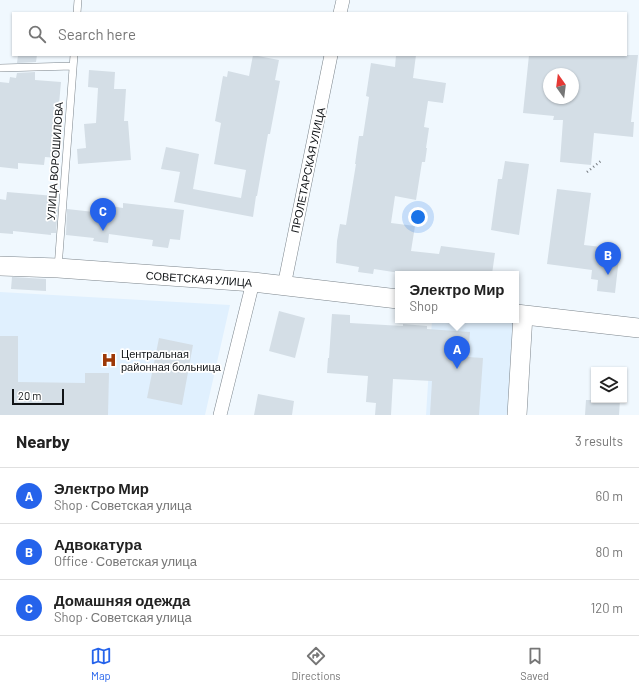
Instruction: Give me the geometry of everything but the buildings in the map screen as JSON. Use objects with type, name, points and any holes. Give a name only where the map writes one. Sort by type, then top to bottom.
[{"type":"street","points":[[340,12],[343,0]]},
{"type":"street","name":"ПРОЛЕТАРСКАЯ УЛИЦА","points":[[284,286],[331,56]]},
{"type":"street","name":"СОВЕТСКАЯ УЛИЦА","points":[[0,266],[58,268],[253,282],[395,299]]},
{"type":"street","points":[[220,415],[253,282]]},
{"type":"street","points":[[517,415],[520,314],[639,328]]},
{"type":"lane","points":[[77,12],[78,0]]},
{"type":"lane","name":"УЛИЦА ВОРОШИЛОВА","points":[[58,268],[74,56]]},
{"type":"lane","points":[[0,68],[73,66]]},
{"type":"path","points":[[587,172],[602,160]]},
{"type":"shaded area","name":"Центральная районная больница","points":[[0,292],[230,305],[205,415],[0,415]]},
{"type":"shaded area","points":[[432,323],[515,323],[509,415],[426,415]]},
{"type":"place","name":"Домашняя одежда","points":[[103,231]]},
{"type":"place","name":"Адвокатура","points":[[608,275]]},
{"type":"place","name":"Центральная районная больница","points":[[109,360]]},
{"type":"place","name":"Электро Мир","points":[[457,369]]}]
